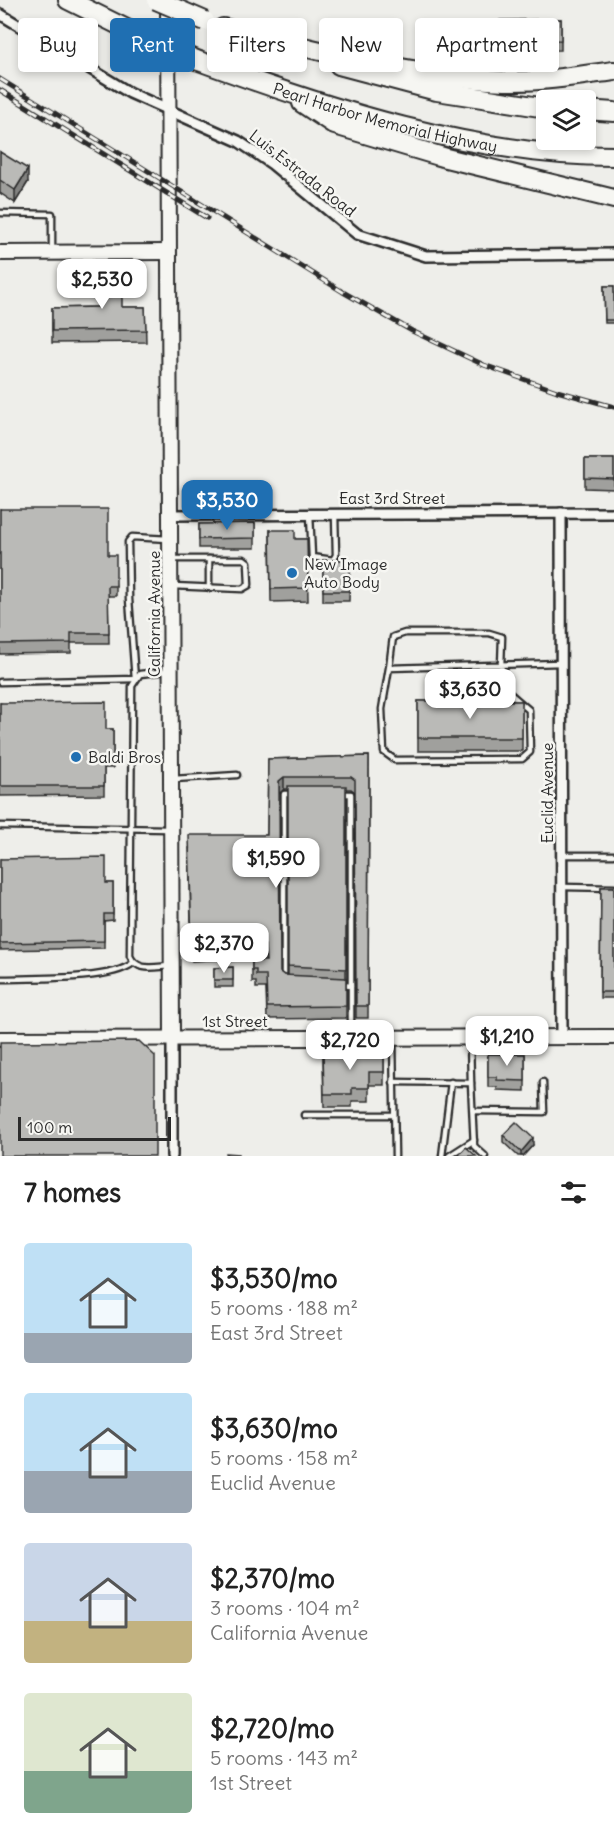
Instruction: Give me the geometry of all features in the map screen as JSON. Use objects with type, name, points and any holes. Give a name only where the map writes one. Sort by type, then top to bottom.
[{"type":"highway","name":"Pearl Harbor Memorial Highway","points":[[68,0],[149,40],[291,95],[486,146],[614,156]]},
{"type":"highway","points":[[156,0],[207,22]]},
{"type":"highway","points":[[307,47],[404,68],[458,77],[507,81],[563,79],[614,71]]},
{"type":"highway","points":[[307,55],[403,83],[476,99],[536,107]]},
{"type":"highway","points":[[291,95],[335,125],[446,158],[614,199]]},
{"type":"highway","points":[[596,111],[614,112]]},
{"type":"street","name":"California Avenue","points":[[168,0],[172,1156]]},
{"type":"street","name":"Luis Estrada Road","points":[[0,14],[130,93],[238,141],[272,164],[357,234],[426,256],[614,254]]},
{"type":"street","points":[[0,253],[168,252]]},
{"type":"street","name":"Euclid Avenue","points":[[561,513],[562,1037]]},
{"type":"street","name":"East 3rd Street","points":[[170,514],[614,513]]},
{"type":"street","name":"1st Street","points":[[0,1039],[614,1037]]},
{"type":"lane","points":[[0,213],[52,214],[52,253]]},
{"type":"lane","points":[[310,514],[312,557],[333,560],[336,555],[335,514]]},
{"type":"lane","points":[[170,539],[132,537],[128,542],[129,599],[135,679],[132,686],[130,956],[133,963],[141,967],[172,966]]},
{"type":"lane","points":[[170,559],[247,560],[249,585],[242,589],[170,586]]},
{"type":"lane","points":[[208,588],[209,559]]},
{"type":"lane","points":[[405,633],[489,633],[502,637],[501,666],[507,691],[529,710],[530,752],[522,759],[395,760],[384,752],[382,709],[389,668],[393,637],[405,633]]},
{"type":"lane","points":[[389,668],[561,663]]},
{"type":"lane","points":[[0,682],[135,679],[148,671],[171,671]]},
{"type":"lane","points":[[171,779],[237,775]]},
{"type":"lane","points":[[295,794],[284,794],[284,983],[296,984]]},
{"type":"lane","points":[[339,794],[351,794],[351,1037]]},
{"type":"lane","points":[[0,826],[171,829]]},
{"type":"lane","points":[[562,855],[614,855]]},
{"type":"lane","points":[[562,887],[614,888]]},
{"type":"lane","points":[[0,979],[58,978],[113,972],[133,963]]},
{"type":"lane","points":[[340,985],[351,986]]},
{"type":"lane","points":[[393,1037],[395,1156]]},
{"type":"lane","points":[[470,1037],[474,1146],[485,1156]]},
{"type":"lane","points":[[393,1082],[471,1083]]},
{"type":"lane","points":[[442,1156],[451,1082]]},
{"type":"lane","points":[[472,1111],[544,1112],[543,1082]]},
{"type":"lane","points":[[304,1115],[393,1115]]},
{"type":"lane","points":[[449,1156],[474,1140]]},
{"type":"building","points":[[559,19],[561,19],[561,40],[559,40]]},
{"type":"building","points":[[0,152],[28,169],[15,190],[0,180]]},
{"type":"building","points":[[97,269],[122,269],[122,307],[145,307],[146,330],[52,331],[52,308],[98,307]]},
{"type":"building","points":[[604,286],[614,286],[614,320],[605,320]]},
{"type":"building","points":[[585,459],[614,459],[614,479],[585,478]]},
{"type":"building","points":[[0,509],[108,509],[108,555],[116,555],[116,586],[108,586],[109,633],[71,633],[71,643],[0,644]]},
{"type":"building","points":[[255,523],[255,538],[199,539],[199,524]]},
{"type":"building","points":[[270,530],[295,530],[295,539],[307,539],[308,588],[271,589]]},
{"type":"building","points":[[323,560],[350,560],[349,591],[323,591]]},
{"type":"building","points":[[418,701],[522,701],[522,738],[418,738]]},
{"type":"building","points":[[106,702],[106,729],[113,729],[113,758],[104,758],[104,786],[0,786],[0,703]]},
{"type":"building","points":[[369,756],[368,1006],[356,1006],[355,780],[351,777],[284,777],[279,781],[280,972],[284,975],[346,978],[346,1006],[267,1007],[266,975],[256,975],[256,970],[252,970],[252,961],[266,961],[265,945],[192,949],[189,835],[267,835],[268,759]]},
{"type":"building","points":[[288,786],[346,786],[346,969],[288,966]]},
{"type":"building","points":[[106,857],[106,883],[113,883],[113,914],[104,914],[104,941],[0,943],[0,859]]},
{"type":"building","points":[[601,887],[614,887],[614,992],[600,992]]},
{"type":"building","points":[[233,967],[233,980],[214,980],[214,968]]},
{"type":"building","points":[[139,1041],[155,1056],[155,1156],[0,1156],[0,1042]]},
{"type":"building","points":[[323,1053],[384,1053],[384,1072],[369,1072],[369,1088],[352,1088],[352,1094],[324,1094]]},
{"type":"building","points":[[488,1054],[525,1054],[525,1081],[497,1080],[497,1077],[488,1077]]},
{"type":"building","points":[[516,1122],[533,1138],[521,1152],[503,1135]]},
{"type":"building","points":[[466,1147],[476,1156],[458,1156]]},
{"type":"building","points":[[226,1153],[239,1154],[239,1156],[226,1156]]},
{"type":"railway","points":[[0,79],[343,292],[412,331],[484,365],[557,391],[614,407]]},
{"type":"railway","points":[[0,90],[207,218]]},
{"type":"place","name":"New Image Auto Body","points":[[292,573]]},
{"type":"place","name":"Baldi Bros","points":[[76,757]]}]
